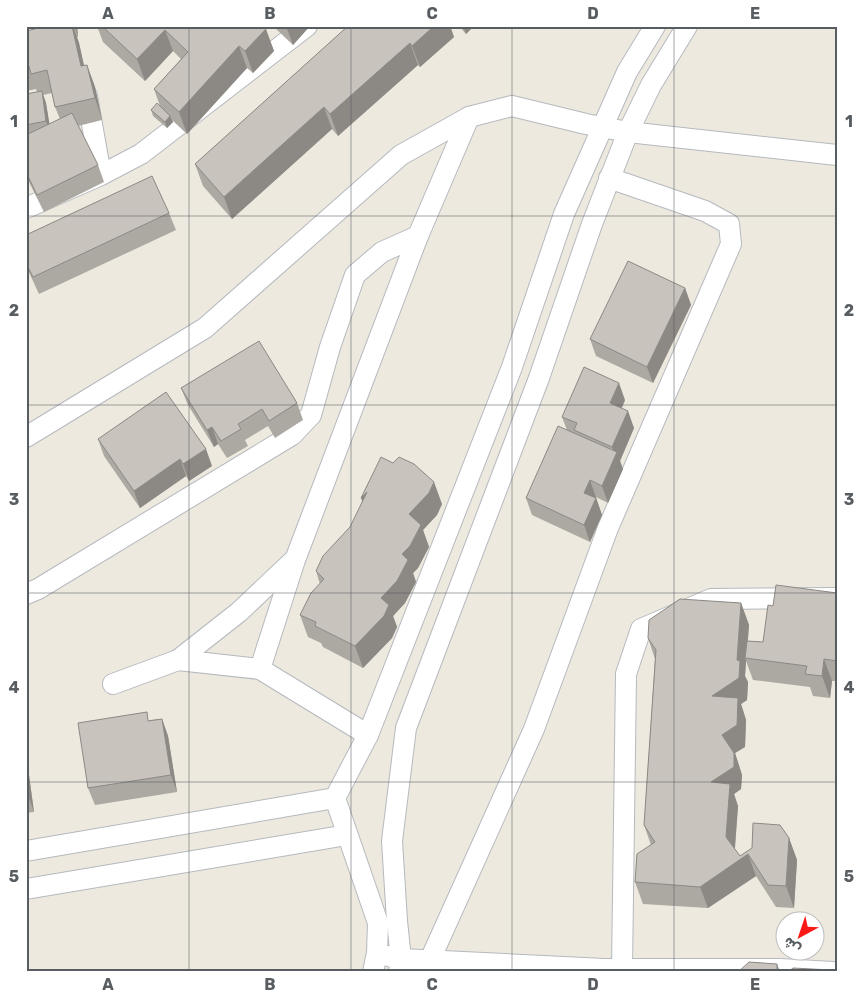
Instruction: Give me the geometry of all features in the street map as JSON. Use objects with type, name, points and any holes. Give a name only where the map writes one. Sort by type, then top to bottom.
[{"type":"street","points":[[26,208],[101,175],[141,154],[307,26]]},
{"type":"street","points":[[655,26],[626,72],[564,214],[512,367],[368,734],[335,798],[378,923],[375,963],[400,965],[430,960],[610,970],[780,969],[833,972]]},
{"type":"street","points":[[400,965],[392,841],[406,728],[539,378],[592,224],[628,132],[651,84],[687,26]]},
{"type":"street","points":[[83,74],[101,175]]},
{"type":"street","points":[[26,437],[205,328],[401,155],[469,117],[512,106],[628,132],[837,155]]},
{"type":"street","points":[[260,670],[295,560],[418,236],[469,117]]},
{"type":"street","points":[[430,960],[534,729],[608,528],[731,244],[729,224],[705,211],[610,178]]},
{"type":"street","points":[[26,594],[38,589],[292,435],[311,415],[330,347],[355,275],[382,252],[418,236]]},
{"type":"street","points":[[113,684],[178,660],[239,612],[295,560]]},
{"type":"street","points":[[610,970],[626,674],[641,629],[712,599],[837,598]]},
{"type":"street","points":[[178,660],[260,670],[368,734]]},
{"type":"street","points":[[26,851],[335,798]]},
{"type":"street","points":[[26,889],[347,835]]},
{"type":"building","points":[[34,26],[47,26],[34,29]]},
{"type":"building","points":[[47,26],[72,26],[81,66],[87,65],[95,98],[55,107],[47,70],[31,74],[29,66],[26,67],[26,31]]},
{"type":"building","points":[[102,26],[262,26],[266,29],[245,51],[239,46],[179,112],[154,89],[188,52],[165,30],[137,59]]},
{"type":"building","points":[[348,26],[434,26],[412,46],[410,43],[330,114],[324,107],[224,197],[195,164]]},
{"type":"building","points":[[42,91],[46,121],[26,125],[26,94]]},
{"type":"building","points":[[157,103],[170,116],[165,122],[151,110]]},
{"type":"building","points":[[72,113],[98,165],[37,195],[26,172],[26,135]]},
{"type":"building","points":[[152,176],[169,213],[33,277],[26,263],[26,235]]},
{"type":"building","points":[[628,261],[685,288],[647,367],[590,339]]},
{"type":"building","points":[[259,341],[297,403],[269,421],[262,409],[238,424],[241,429],[221,441],[212,427],[207,430],[181,388]]},
{"type":"building","points":[[584,367],[619,383],[610,403],[628,411],[612,447],[574,430],[577,423],[562,417]]},
{"type":"building","points":[[166,392],[206,449],[183,464],[180,459],[134,491],[98,439]]},
{"type":"building","points":[[558,426],[617,452],[602,486],[590,480],[584,493],[596,498],[584,525],[526,498]]},
{"type":"building","points":[[381,457],[393,463],[399,457],[414,464],[434,482],[429,493],[409,514],[421,525],[410,546],[402,554],[408,560],[397,581],[381,598],[389,605],[384,616],[355,646],[315,626],[316,622],[300,615],[311,593],[324,579],[316,571],[323,556],[350,527],[367,492],[361,498]]},
{"type":"building","points":[[776,585],[837,593],[837,661],[824,659],[822,676],[805,674],[807,666],[745,658],[747,641],[763,642],[768,605],[773,606]]},
{"type":"building","points":[[680,599],[741,603],[737,660],[740,661],[739,678],[712,696],[738,698],[737,725],[722,735],[734,753],[734,767],[711,782],[730,784],[726,837],[740,856],[752,848],[753,823],[780,825],[789,838],[786,886],[768,885],[748,854],[700,887],[635,882],[637,854],[655,842],[644,825],[656,650],[648,638],[649,620]]},
{"type":"building","points":[[147,712],[148,721],[162,719],[171,775],[88,788],[78,723]]},
{"type":"building","points":[[749,962],[777,964],[777,972],[738,972]]},
{"type":"building","points":[[793,968],[831,970],[830,972],[788,972]]}]
